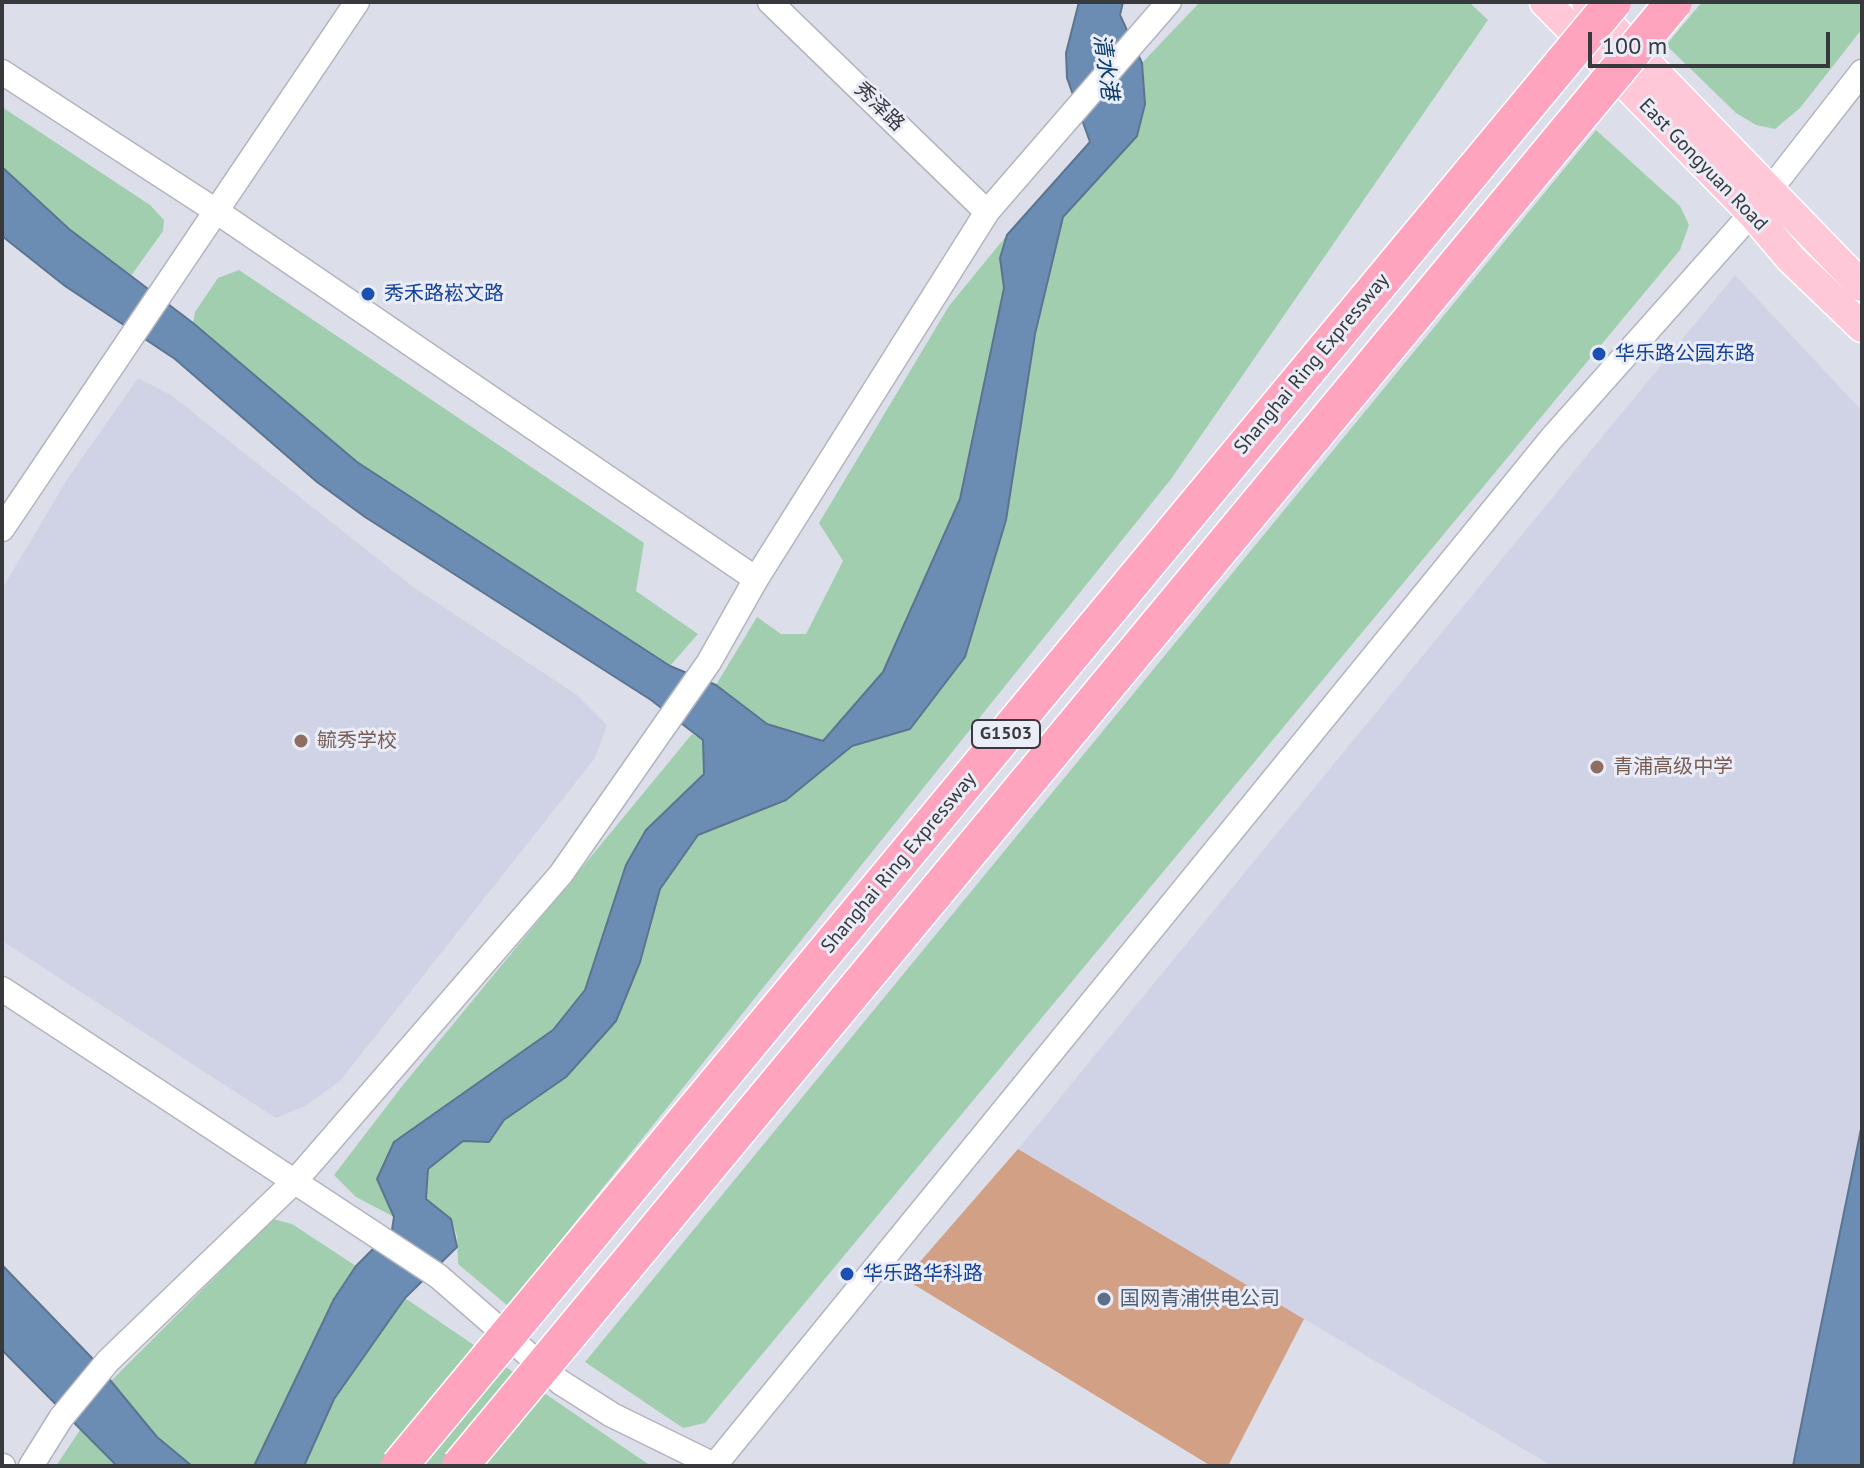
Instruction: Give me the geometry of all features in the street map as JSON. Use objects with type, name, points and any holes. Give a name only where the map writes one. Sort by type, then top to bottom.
[{"type":"highway","name":"Shanghai Ring Expressway","points":[[399,1466],[1613,2]]},
{"type":"highway","name":"G1503","points":[[460,1466],[1674,2]]},
{"type":"main road","name":"East Gongyuan Road","points":[[1545,2],[1761,201],[1862,286]]},
{"type":"main road","name":"East Gongyuan Road","points":[[1587,2],[1761,201],[1791,259],[1862,327]]},
{"type":"street","points":[[2,529],[357,2]]},
{"type":"street","name":"秀泽路","points":[[770,2],[987,212]]},
{"type":"street","points":[[31,1466],[61,1418],[108,1361],[153,1313],[296,1180],[561,874],[709,662],[756,579],[987,212],[1169,2]]},
{"type":"street","points":[[2,72],[216,211],[756,579]]},
{"type":"street","points":[[2,989],[438,1276],[560,1382],[612,1415],[714,1466],[1541,451],[1761,201],[1862,72]]},
{"type":"shaded area","name":"青浦高级中学","points":[[1735,275],[1862,411],[1862,1124],[1793,1466],[1552,1466],[1018,1149]]},
{"type":"shaded area","name":"毓秀学校","points":[[138,378],[171,395],[412,586],[577,695],[607,725],[595,758],[340,1081],[305,1106],[276,1118],[2,941],[2,589],[68,478]]},
{"type":"green space","points":[[1200,2],[1469,2],[1488,20],[1171,479],[508,1306],[458,1264],[457,1236],[451,1219],[426,1199],[428,1169],[463,1141],[489,1142],[504,1120],[566,1077],[640,962],[660,889],[698,835],[786,800],[852,746],[910,728],[1035,334],[1063,217],[1137,136],[1145,104],[1142,63]]},
{"type":"green space","points":[[1702,2],[1862,2],[1862,29],[1800,108],[1775,129],[1756,125],[1736,113],[1666,45]]},
{"type":"green space","points":[[2,107],[150,205],[164,220],[163,231],[131,276],[69,229],[2,167]]},
{"type":"green space","points":[[1596,130],[1680,206],[1689,225],[1680,250],[705,1423],[683,1428],[585,1362]]},
{"type":"green space","points":[[1007,235],[1013,245],[960,499],[883,672],[823,741],[767,724],[716,685],[757,617],[781,634],[806,634],[843,561],[819,523],[949,306]]},
{"type":"green space","points":[[239,270],[644,543],[636,591],[698,634],[670,666],[357,462],[193,323],[195,312],[218,278]]},
{"type":"green space","points":[[692,734],[703,740],[704,773],[646,830],[626,865],[585,990],[553,1030],[394,1142],[377,1179],[394,1217],[356,1197],[334,1175],[403,1085]]},
{"type":"green space","points":[[273,1219],[292,1224],[356,1266],[334,1299],[255,1465],[192,1466],[157,1437],[111,1381]]},
{"type":"green space","points":[[405,1298],[651,1466],[304,1466],[334,1399]]},
{"type":"green space","points":[[82,1427],[90,1436],[117,1466],[56,1466]]},
{"type":"water","name":"清水港","points":[[1079,2],[1123,2],[1120,15],[1142,63],[1145,104],[1137,136],[1063,217],[1035,334],[1006,520],[965,657],[910,729],[852,746],[786,800],[698,835],[660,889],[640,962],[616,1021],[566,1077],[504,1120],[489,1142],[463,1141],[428,1169],[426,1199],[451,1219],[457,1247],[405,1298],[334,1399],[304,1466],[254,1466],[334,1299],[356,1266],[392,1230],[394,1217],[377,1179],[394,1142],[553,1030],[585,990],[626,865],[646,830],[704,774],[703,740],[651,700],[365,517],[317,482],[175,359],[65,286],[2,236],[2,167],[69,229],[193,323],[357,462],[670,666],[716,685],[767,724],[823,741],[883,672],[960,499],[1004,288],[1000,258],[1007,235],[1090,142],[1067,78],[1066,53]]},
{"type":"water","points":[[1862,1124],[1862,1466],[1793,1466],[1817,1345]]},
{"type":"water","points":[[2,1265],[91,1357],[157,1437],[192,1466],[117,1466],[2,1350]]},
{"type":"building","name":"国网青浦供电公司","points":[[1018,1149],[1304,1319],[1228,1466],[1211,1466],[905,1279]]},
{"type":"place","name":"秀禾路崧文路","points":[[368,294]]},
{"type":"place","name":"华乐路公园东路","points":[[1599,354]]},
{"type":"place","name":"毓秀学校","points":[[301,741]]},
{"type":"place","name":"青浦高级中学","points":[[1597,767]]},
{"type":"place","name":"华乐路华科路","points":[[847,1274]]},
{"type":"place","name":"国网青浦供电公司","points":[[1104,1299]]}]
